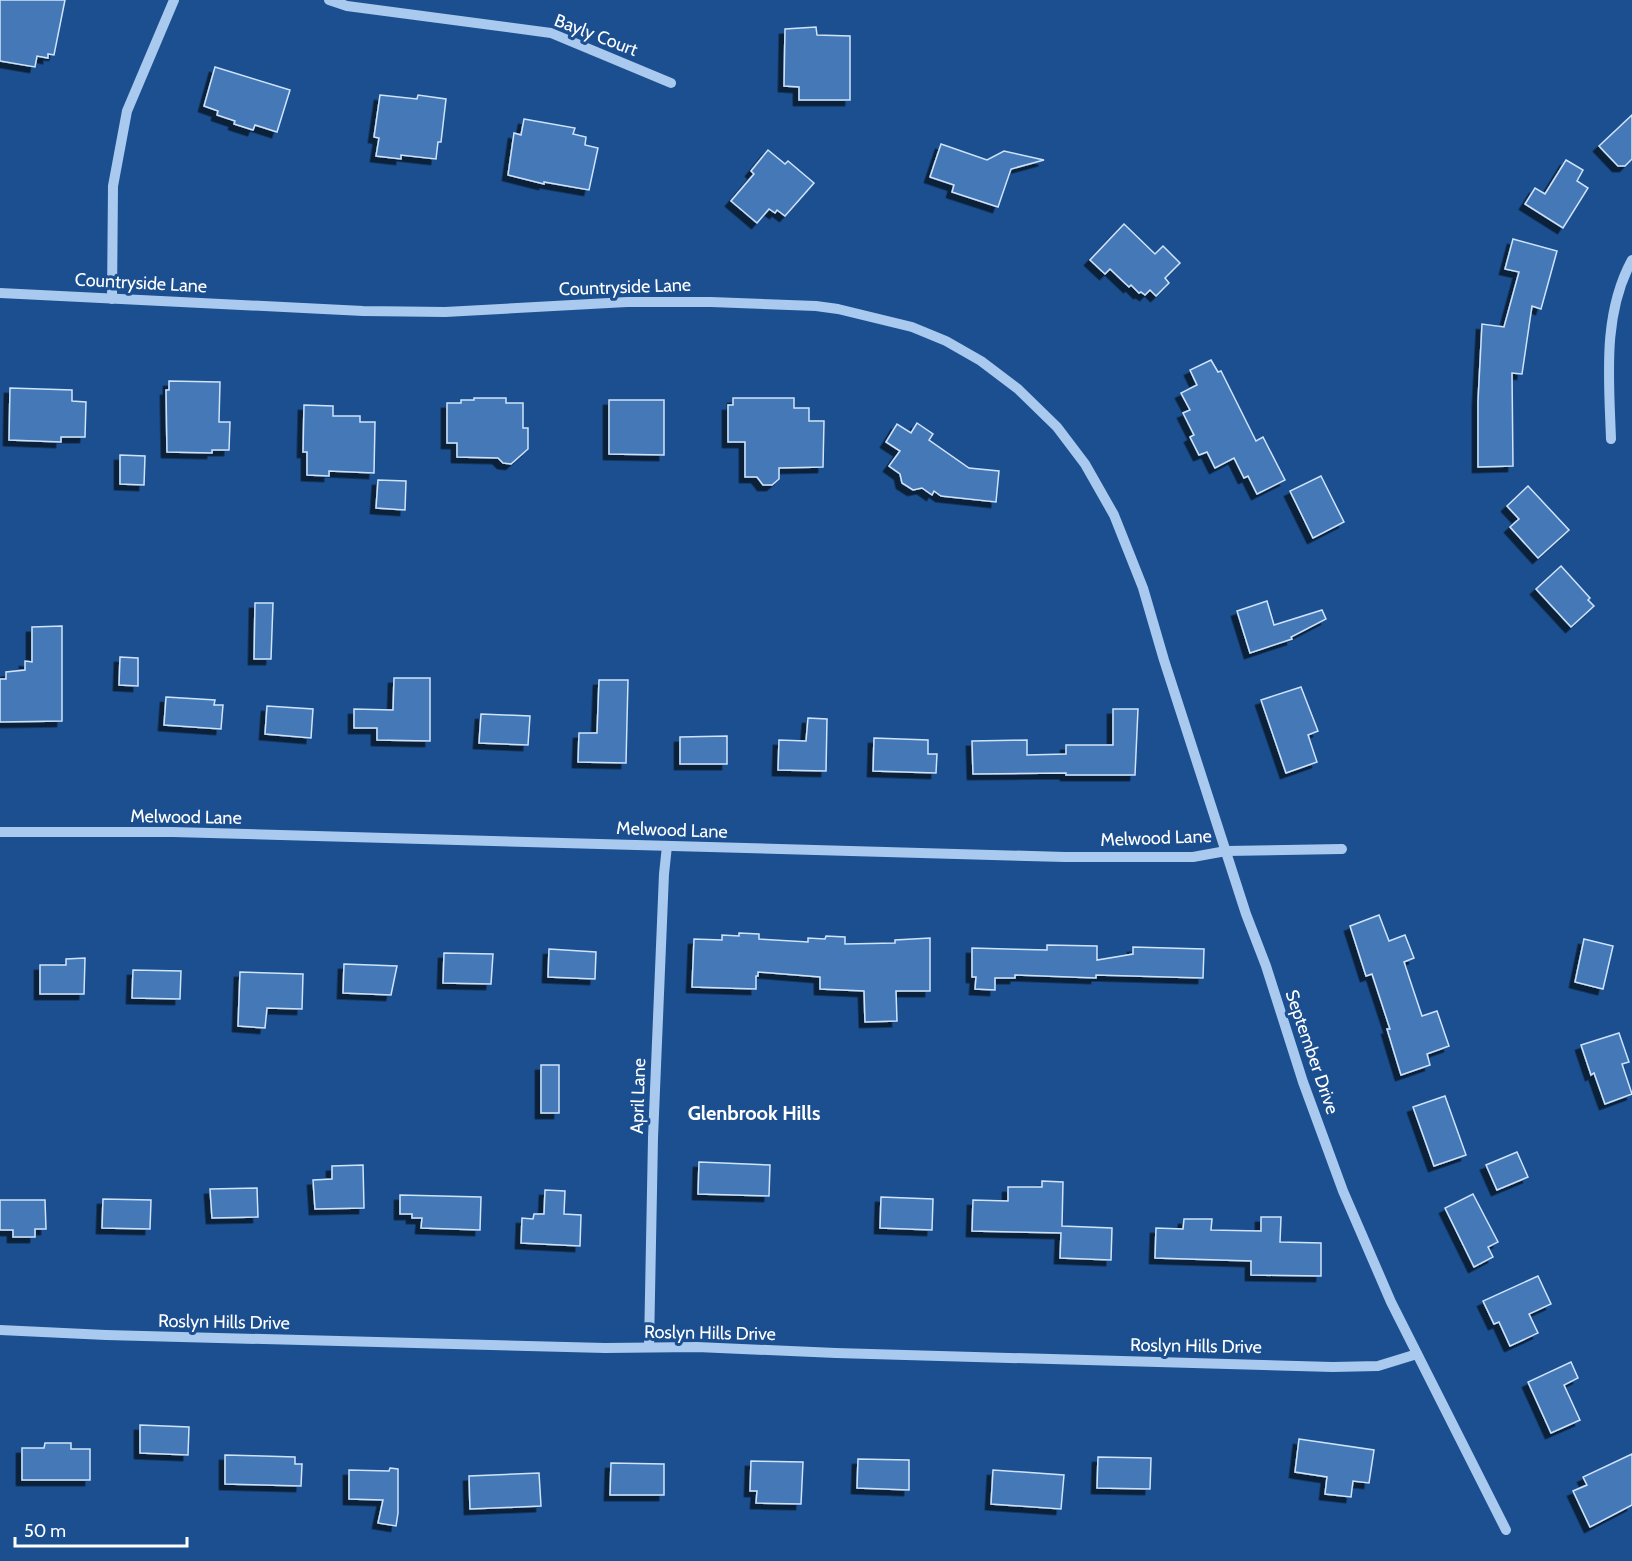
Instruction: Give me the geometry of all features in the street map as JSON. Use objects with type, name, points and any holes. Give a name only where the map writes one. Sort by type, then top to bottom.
[{"type":"street","points":[[112,298],[113,186],[127,111],[174,0]]},
{"type":"street","name":"Bayly Court","points":[[329,0],[347,6],[551,33],[671,83]]},
{"type":"street","points":[[1611,440],[1608,358],[1610,328],[1622,283],[1632,260]]},
{"type":"street","name":"Countryside Lane","points":[[0,293],[363,311],[445,312],[627,302],[711,302],[816,306],[892,321],[946,341],[981,361],[1018,388],[1057,427],[1099,487],[1114,515],[1135,566]]},
{"type":"street","name":"September Drive","points":[[1135,566],[1303,1082],[1343,1191],[1391,1302],[1506,1530]]},
{"type":"street","name":"Melwood Lane","points":[[0,832],[173,832],[1065,857],[1193,856],[1226,850],[1342,849]]},
{"type":"street","name":"April Lane","points":[[649,1347],[653,1138],[667,846]]},
{"type":"street","name":"Roslyn Hills Drive","points":[[0,1330],[605,1348],[697,1347],[1333,1367],[1378,1366],[1417,1354]]},
{"type":"building","points":[[0,0],[65,0],[54,55],[48,54],[48,58],[37,56],[35,67],[0,61]]},
{"type":"building","points":[[816,27],[817,35],[850,36],[850,100],[799,100],[799,87],[784,86],[785,29]]},
{"type":"building","points":[[215,67],[290,90],[277,132],[255,125],[253,130],[234,124],[235,121],[217,115],[218,111],[204,106]]},
{"type":"building","points":[[380,95],[417,99],[418,95],[446,99],[441,142],[438,142],[436,159],[401,155],[401,159],[376,156],[379,138],[374,137]]},
{"type":"building","points":[[1632,115],[1632,159],[1625,166],[1618,166],[1599,146]]},
{"type":"building","points":[[524,119],[575,128],[573,134],[586,137],[585,145],[598,148],[589,190],[544,182],[544,184],[508,175],[514,133],[521,135]]},
{"type":"building","points":[[941,144],[987,160],[1004,151],[1044,160],[1011,169],[998,207],[952,192],[954,185],[930,177]]},
{"type":"building","points":[[768,150],[785,164],[788,161],[814,183],[785,216],[777,210],[775,213],[769,209],[757,223],[731,201],[754,174],[751,171]]},
{"type":"building","points":[[1566,160],[1583,170],[1577,181],[1588,188],[1563,228],[1525,204],[1535,188],[1545,194]]},
{"type":"building","points":[[1124,224],[1155,254],[1163,246],[1180,263],[1165,278],[1169,283],[1156,296],[1150,290],[1145,295],[1139,293],[1110,269],[1105,274],[1090,260]]},
{"type":"building","points":[[1513,239],[1557,251],[1541,309],[1532,306],[1522,374],[1512,373],[1513,466],[1478,467],[1478,401],[1482,324],[1504,327],[1519,272],[1505,269]]},
{"type":"building","points":[[1211,360],[1218,372],[1221,371],[1256,441],[1263,437],[1285,480],[1257,494],[1248,476],[1244,478],[1234,458],[1215,468],[1207,452],[1199,455],[1190,437],[1194,435],[1183,413],[1190,410],[1181,393],[1197,385],[1190,370]]},
{"type":"building","points":[[169,381],[220,382],[219,422],[230,422],[229,450],[212,450],[212,453],[167,452],[166,390],[169,390]]},
{"type":"building","points":[[10,388],[72,390],[72,401],[86,402],[85,437],[61,437],[61,442],[9,440]]},
{"type":"building","points":[[474,398],[506,398],[506,403],[523,403],[523,428],[528,428],[528,449],[511,464],[503,463],[498,458],[457,457],[457,443],[447,443],[447,403],[461,403],[461,400],[474,400]]},
{"type":"building","points":[[733,398],[794,398],[794,408],[809,408],[809,421],[824,421],[823,467],[779,468],[779,479],[772,485],[763,485],[757,477],[745,477],[745,442],[728,442],[728,405],[733,405]]},
{"type":"building","points":[[609,400],[664,400],[664,455],[609,454]]},
{"type":"building","points":[[304,405],[333,406],[333,416],[360,416],[360,422],[375,422],[374,473],[329,471],[329,476],[307,475],[307,452],[303,452]]},
{"type":"building","points":[[917,423],[933,434],[929,440],[969,468],[999,471],[996,502],[941,496],[934,491],[932,495],[922,488],[913,490],[902,483],[900,474],[889,466],[900,451],[886,442],[897,424],[911,433]]},
{"type":"building","points":[[120,455],[145,456],[144,485],[120,484]]},
{"type":"building","points":[[1321,476],[1344,522],[1313,538],[1290,491]]},
{"type":"building","points":[[378,480],[406,481],[405,510],[376,508]]},
{"type":"building","points":[[1528,486],[1569,530],[1538,558],[1510,527],[1519,519],[1507,506]]},
{"type":"building","points":[[1561,566],[1590,598],[1588,600],[1594,606],[1571,627],[1536,589]]},
{"type":"building","points":[[1267,601],[1274,625],[1322,610],[1326,619],[1291,637],[1292,639],[1250,653],[1237,611]]},
{"type":"building","points":[[255,603],[273,603],[271,659],[254,659]]},
{"type":"building","points":[[62,626],[62,721],[0,722],[0,679],[6,679],[6,672],[25,670],[25,661],[32,662],[32,627]]},
{"type":"building","points":[[120,657],[138,658],[138,686],[119,685]]},
{"type":"building","points":[[394,678],[430,678],[430,741],[377,740],[377,728],[354,728],[354,709],[393,710]]},
{"type":"building","points":[[599,680],[628,680],[626,763],[578,762],[579,733],[597,733]]},
{"type":"building","points":[[1301,687],[1318,731],[1308,735],[1317,762],[1286,773],[1261,700]]},
{"type":"building","points":[[166,697],[215,700],[214,705],[223,705],[221,729],[164,725]]},
{"type":"building","points":[[267,706],[313,709],[311,738],[265,734]]},
{"type":"building","points":[[1113,709],[1138,709],[1135,775],[973,774],[972,741],[1027,740],[1027,755],[1066,754],[1066,745],[1113,745]]},
{"type":"building","points":[[481,714],[530,716],[528,745],[479,743]]},
{"type":"building","points":[[808,718],[827,719],[826,771],[778,770],[779,740],[806,741]]},
{"type":"building","points":[[727,736],[727,764],[680,764],[680,737]]},
{"type":"building","points":[[874,738],[928,740],[928,754],[937,754],[936,773],[873,771]]},
{"type":"building","points":[[1379,915],[1389,941],[1405,935],[1414,958],[1404,962],[1422,1016],[1437,1011],[1449,1046],[1427,1054],[1430,1065],[1401,1075],[1387,1029],[1390,1029],[1372,974],[1366,976],[1350,926]]},
{"type":"building","points":[[739,933],[759,934],[759,939],[808,942],[808,938],[845,937],[845,944],[895,943],[895,940],[930,938],[930,991],[896,991],[897,1021],[865,1022],[864,991],[820,989],[820,977],[758,972],[756,989],[692,987],[694,939],[722,940],[722,935],[739,936]]},
{"type":"building","points":[[1584,939],[1613,946],[1603,989],[1575,982]]},
{"type":"building","points":[[1047,945],[1097,946],[1097,960],[1133,954],[1133,947],[1204,949],[1203,978],[1015,975],[1015,978],[995,978],[995,990],[975,989],[976,977],[972,977],[972,948],[1047,950]]},
{"type":"building","points":[[549,949],[596,952],[595,979],[548,977]]},
{"type":"building","points":[[444,953],[493,954],[491,984],[443,983]]},
{"type":"building","points":[[85,958],[84,994],[40,994],[40,965],[66,965],[66,959]]},
{"type":"building","points":[[344,964],[397,966],[391,995],[343,993]]},
{"type":"building","points":[[133,970],[181,971],[180,999],[132,998]]},
{"type":"building","points":[[240,972],[303,974],[302,1009],[267,1008],[265,1028],[238,1026]]},
{"type":"building","points":[[1619,1033],[1629,1062],[1622,1064],[1632,1094],[1605,1104],[1594,1073],[1591,1075],[1581,1045]]},
{"type":"building","points":[[541,1065],[559,1065],[559,1113],[541,1113]]},
{"type":"building","points":[[1445,1096],[1466,1155],[1434,1166],[1413,1107]]},
{"type":"building","points":[[1517,1152],[1528,1177],[1497,1190],[1486,1165]]},
{"type":"building","points":[[699,1162],[770,1165],[769,1196],[698,1194]]},
{"type":"building","points":[[363,1165],[364,1208],[315,1209],[313,1180],[332,1179],[332,1166]]},
{"type":"building","points":[[1042,1181],[1063,1182],[1062,1226],[1112,1228],[1111,1260],[1060,1258],[1061,1233],[972,1231],[973,1200],[1008,1201],[1008,1187],[1042,1187]]},
{"type":"building","points":[[257,1188],[258,1217],[212,1218],[210,1189]]},
{"type":"building","points":[[545,1190],[565,1191],[564,1214],[581,1215],[580,1246],[521,1243],[522,1218],[533,1219],[534,1214],[544,1214]]},
{"type":"building","points":[[1473,1194],[1498,1242],[1488,1247],[1493,1257],[1474,1267],[1445,1208]]},
{"type":"building","points":[[400,1195],[481,1197],[480,1230],[421,1228],[422,1218],[412,1218],[412,1214],[400,1214]]},
{"type":"building","points":[[881,1197],[933,1199],[932,1230],[880,1228]]},
{"type":"building","points":[[103,1199],[151,1200],[150,1229],[102,1228]]},
{"type":"building","points":[[0,1200],[45,1200],[46,1229],[35,1229],[35,1237],[13,1237],[13,1230],[0,1230]]},
{"type":"building","points":[[1261,1217],[1281,1217],[1280,1242],[1321,1243],[1321,1276],[1251,1275],[1251,1261],[1155,1258],[1156,1228],[1183,1229],[1184,1219],[1212,1219],[1211,1230],[1261,1231]]},
{"type":"building","points":[[1538,1276],[1551,1304],[1529,1314],[1538,1333],[1510,1346],[1499,1322],[1494,1324],[1483,1301]]},
{"type":"building","points":[[1571,1362],[1578,1378],[1564,1385],[1580,1420],[1551,1433],[1528,1382]]},
{"type":"building","points":[[140,1425],[189,1427],[188,1455],[140,1453]]},
{"type":"building","points":[[1299,1439],[1374,1450],[1369,1483],[1353,1481],[1351,1497],[1325,1494],[1327,1477],[1295,1472]]},
{"type":"building","points":[[45,1443],[71,1443],[71,1449],[90,1449],[90,1480],[22,1480],[22,1448],[44,1448]]},
{"type":"building","points":[[1632,1454],[1632,1505],[1590,1527],[1573,1491],[1587,1485],[1583,1477]]},
{"type":"building","points":[[225,1455],[295,1457],[295,1464],[302,1464],[301,1486],[225,1484]]},
{"type":"building","points":[[1098,1457],[1151,1458],[1150,1489],[1097,1488]]},
{"type":"building","points":[[858,1459],[909,1460],[909,1490],[857,1488]]},
{"type":"building","points":[[751,1461],[803,1462],[801,1504],[756,1503],[757,1491],[750,1491]]},
{"type":"building","points":[[611,1463],[664,1464],[664,1495],[610,1495]]},
{"type":"building","points":[[390,1468],[398,1469],[396,1526],[378,1523],[383,1500],[349,1499],[349,1470],[389,1471]]},
{"type":"building","points":[[993,1470],[1064,1475],[1061,1509],[991,1504]]},
{"type":"building","points":[[539,1473],[541,1506],[470,1509],[469,1476]]},
{"type":"district","name":"Glenbrook Hills","points":[[754,1113]]}]
